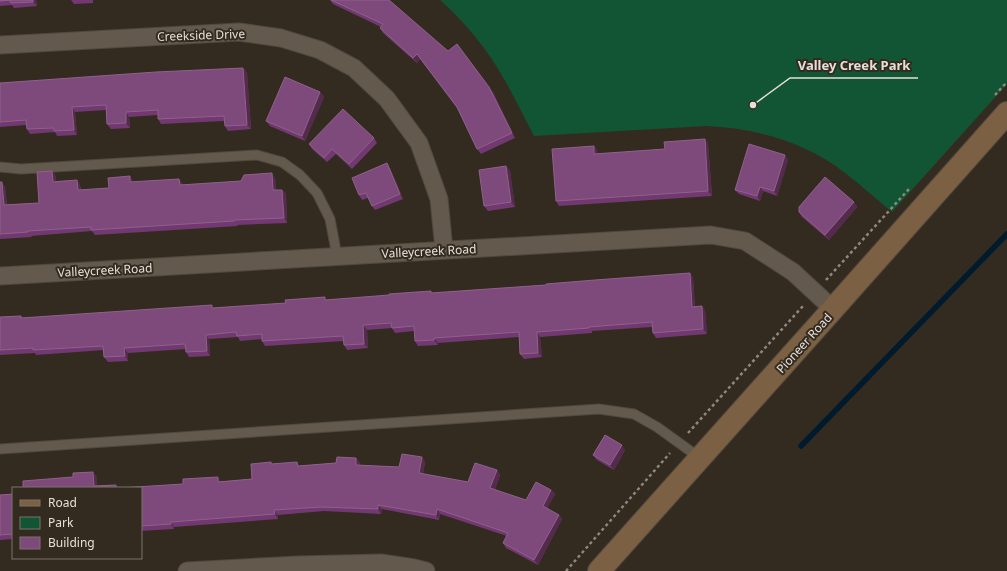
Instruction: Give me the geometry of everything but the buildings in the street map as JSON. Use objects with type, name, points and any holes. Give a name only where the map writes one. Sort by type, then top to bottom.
[{"type":"main road","name":"Pioneer Road","points":[[599,571],[833,309],[999,106]]},
{"type":"street","name":"Creekside Drive","points":[[0,45],[239,32],[281,38],[320,50],[354,68],[388,100],[419,143],[439,199],[444,250]]},
{"type":"street","name":"Valleycreek Road","points":[[0,276],[710,235],[745,241],[793,272],[833,309]]},
{"type":"street","points":[[187,571],[298,568],[381,563],[426,571]]},
{"type":"lane","points":[[0,167],[22,169],[257,155],[282,162],[300,175],[317,192],[330,219],[337,256]]},
{"type":"lane","points":[[0,450],[600,409],[634,414],[657,427],[700,458]]},
{"type":"path","points":[[999,106],[1007,82]]},
{"type":"path","points":[[566,571],[679,443],[914,184]]},
{"type":"green space","points":[[440,0],[1007,0],[1007,84],[892,212],[830,162],[814,153],[779,139],[743,130],[706,126],[534,136],[498,68],[467,27]]},
{"type":"waterway","points":[[801,446],[1007,234]]},
{"type":"place","name":"Valley Creek Park","points":[[753,105]]}]
